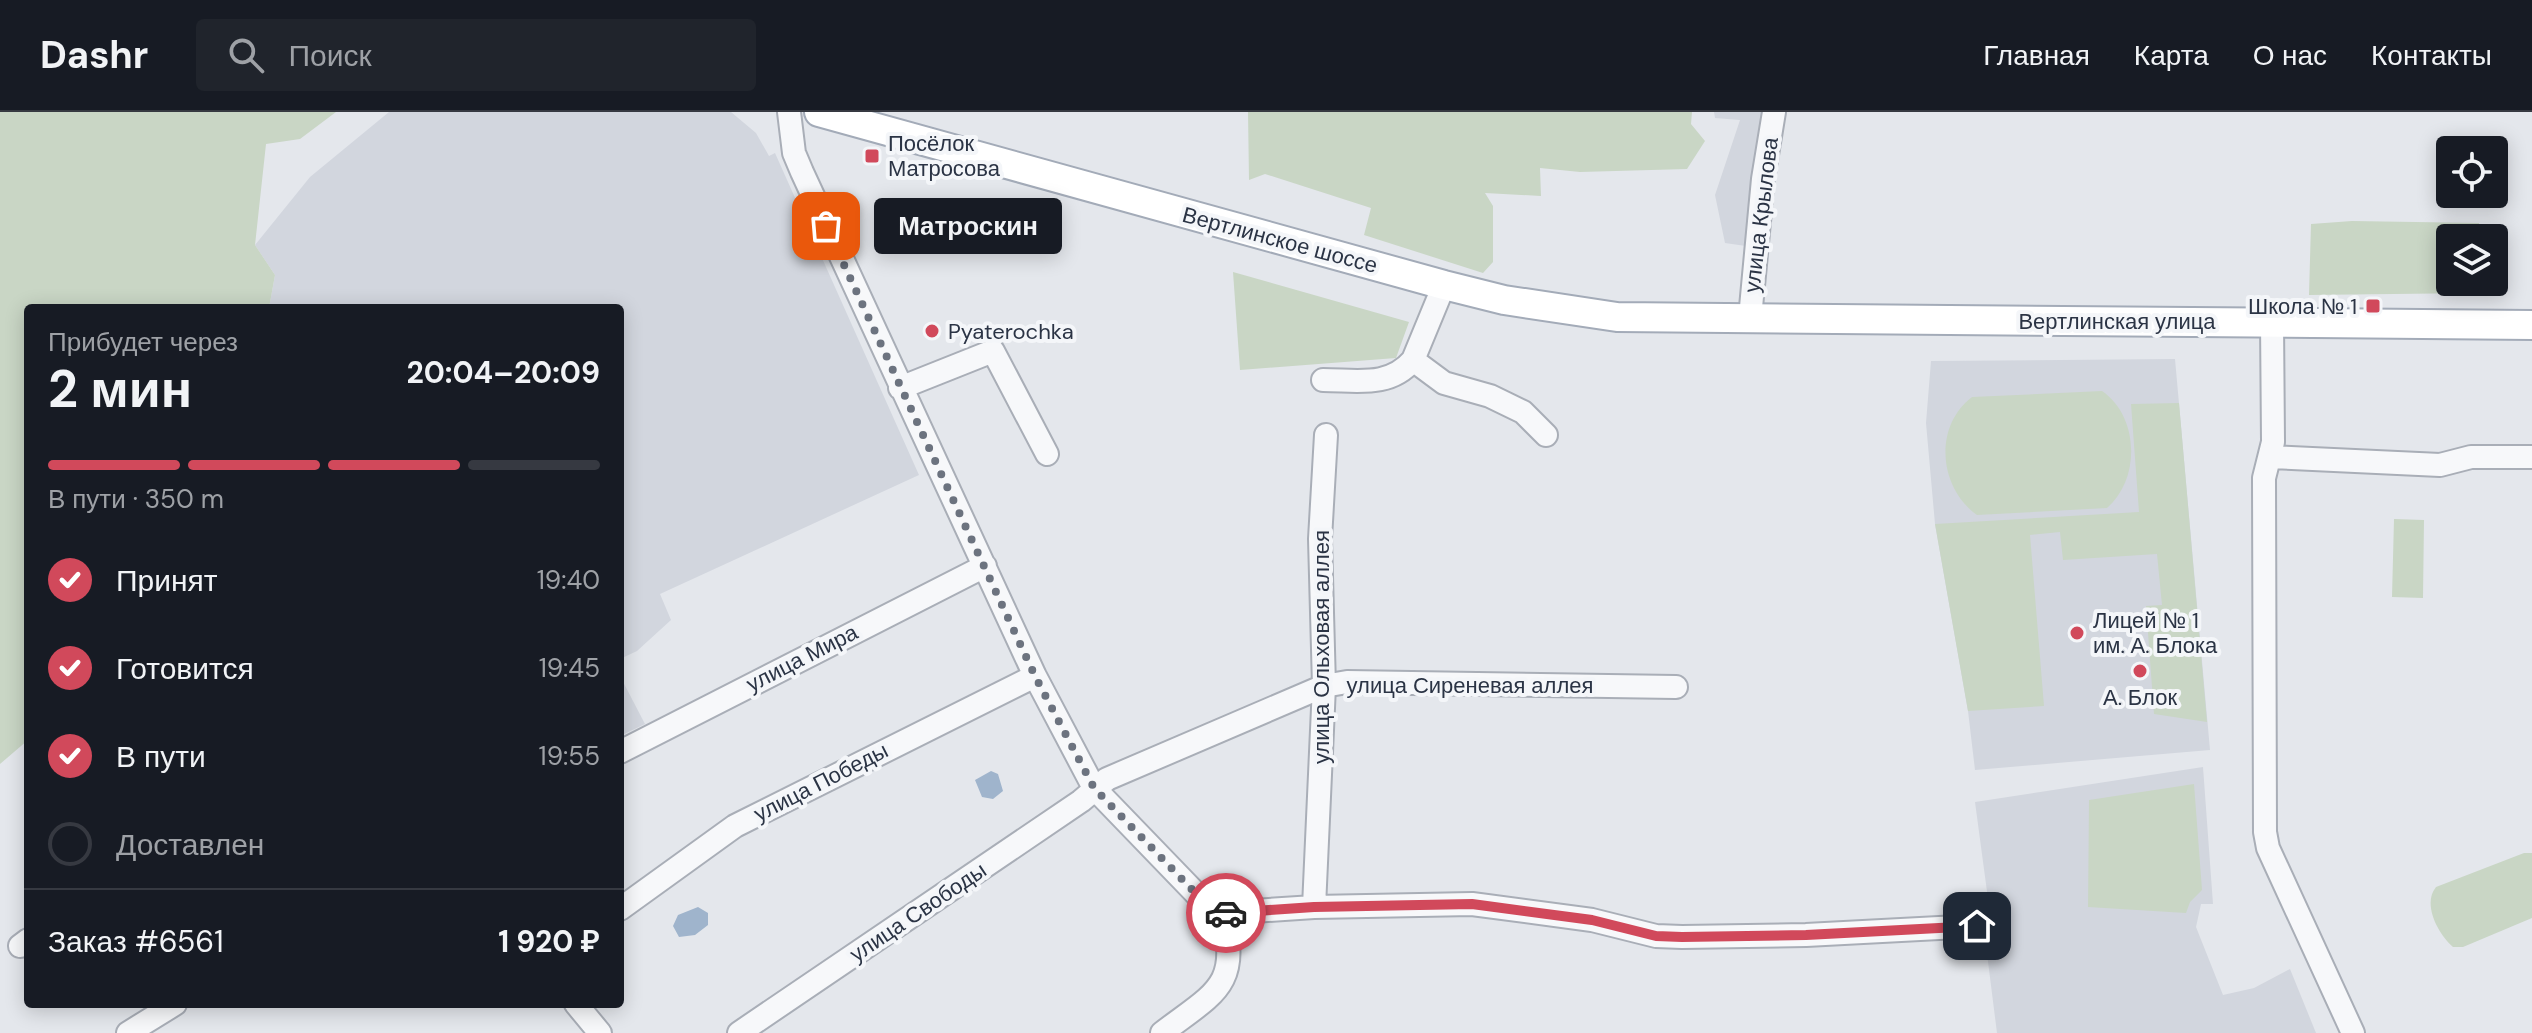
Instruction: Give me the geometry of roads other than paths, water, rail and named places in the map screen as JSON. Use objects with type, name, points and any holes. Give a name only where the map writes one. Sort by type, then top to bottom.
[{"type":"main road","name":"Вертлинское шоссе","points":[[819,112],[1444,285],[1570,312],[1617,317],[1750,318]]},
{"type":"main road","name":"Вертлинская улица","points":[[1750,318],[2532,325]]},
{"type":"street","points":[[789,112],[794,153],[802,172],[1035,676],[1094,788],[1205,903],[1222,913],[1314,907],[1472,904],[1592,920],[1669,936],[1806,935],[1977,926]]},
{"type":"street","name":"улица Крылова","points":[[1750,318],[1763,179],[1774,112]]},
{"type":"street","points":[[1323,380],[1386,379],[1401,374],[1413,360],[1444,285]]},
{"type":"street","points":[[2272,322],[2271,457],[2264,478],[2265,832],[2268,848],[2353,1033]]},
{"type":"street","points":[[900,388],[993,351],[1047,454]]},
{"type":"street","points":[[1413,360],[1444,383],[1490,396],[1523,412],[1546,435]]},
{"type":"street","name":"улица Ольховая аллея","points":[[1314,907],[1324,686],[1320,539],[1326,435]]},
{"type":"street","points":[[2271,457],[2440,465],[2471,457],[2532,457]]},
{"type":"street","name":"улица Мира","points":[[624,750],[985,566]]},
{"type":"street","name":"улица Победы","points":[[624,906],[735,826],[1035,676]]},
{"type":"street","name":"улица Сиреневая аллея","points":[[1094,788],[1107,779],[1324,686],[1347,682],[1676,687]]},
{"type":"street","name":"улица Свободы","points":[[739,1033],[1068,810],[1094,788]]},
{"type":"street","points":[[1162,1033],[1222,983],[1229,968],[1230,953],[1222,913]]},
{"type":"street","points":[[128,1033],[169,1008]]},
{"type":"street","points":[[579,1008],[600,1033]]},
{"type":"water","points":[[991,771],[998,774],[1003,791],[993,799],[982,797],[975,780]]},
{"type":"water","points":[[698,907],[708,913],[708,925],[695,935],[679,937],[673,926],[678,915]]},
{"type":"place","name":"Посёлок Матросова","points":[[872,156]]},
{"type":"place","name":"Матроскин","points":[[826,226]]},
{"type":"place","name":"Школа № 1","points":[[2373,306]]},
{"type":"place","name":"Pyaterochka","points":[[932,331]]},
{"type":"place","name":"Лицей № 1 им. А. Блока","points":[[2077,633]]},
{"type":"place","name":"А. Блок","points":[[2140,671]]}]
